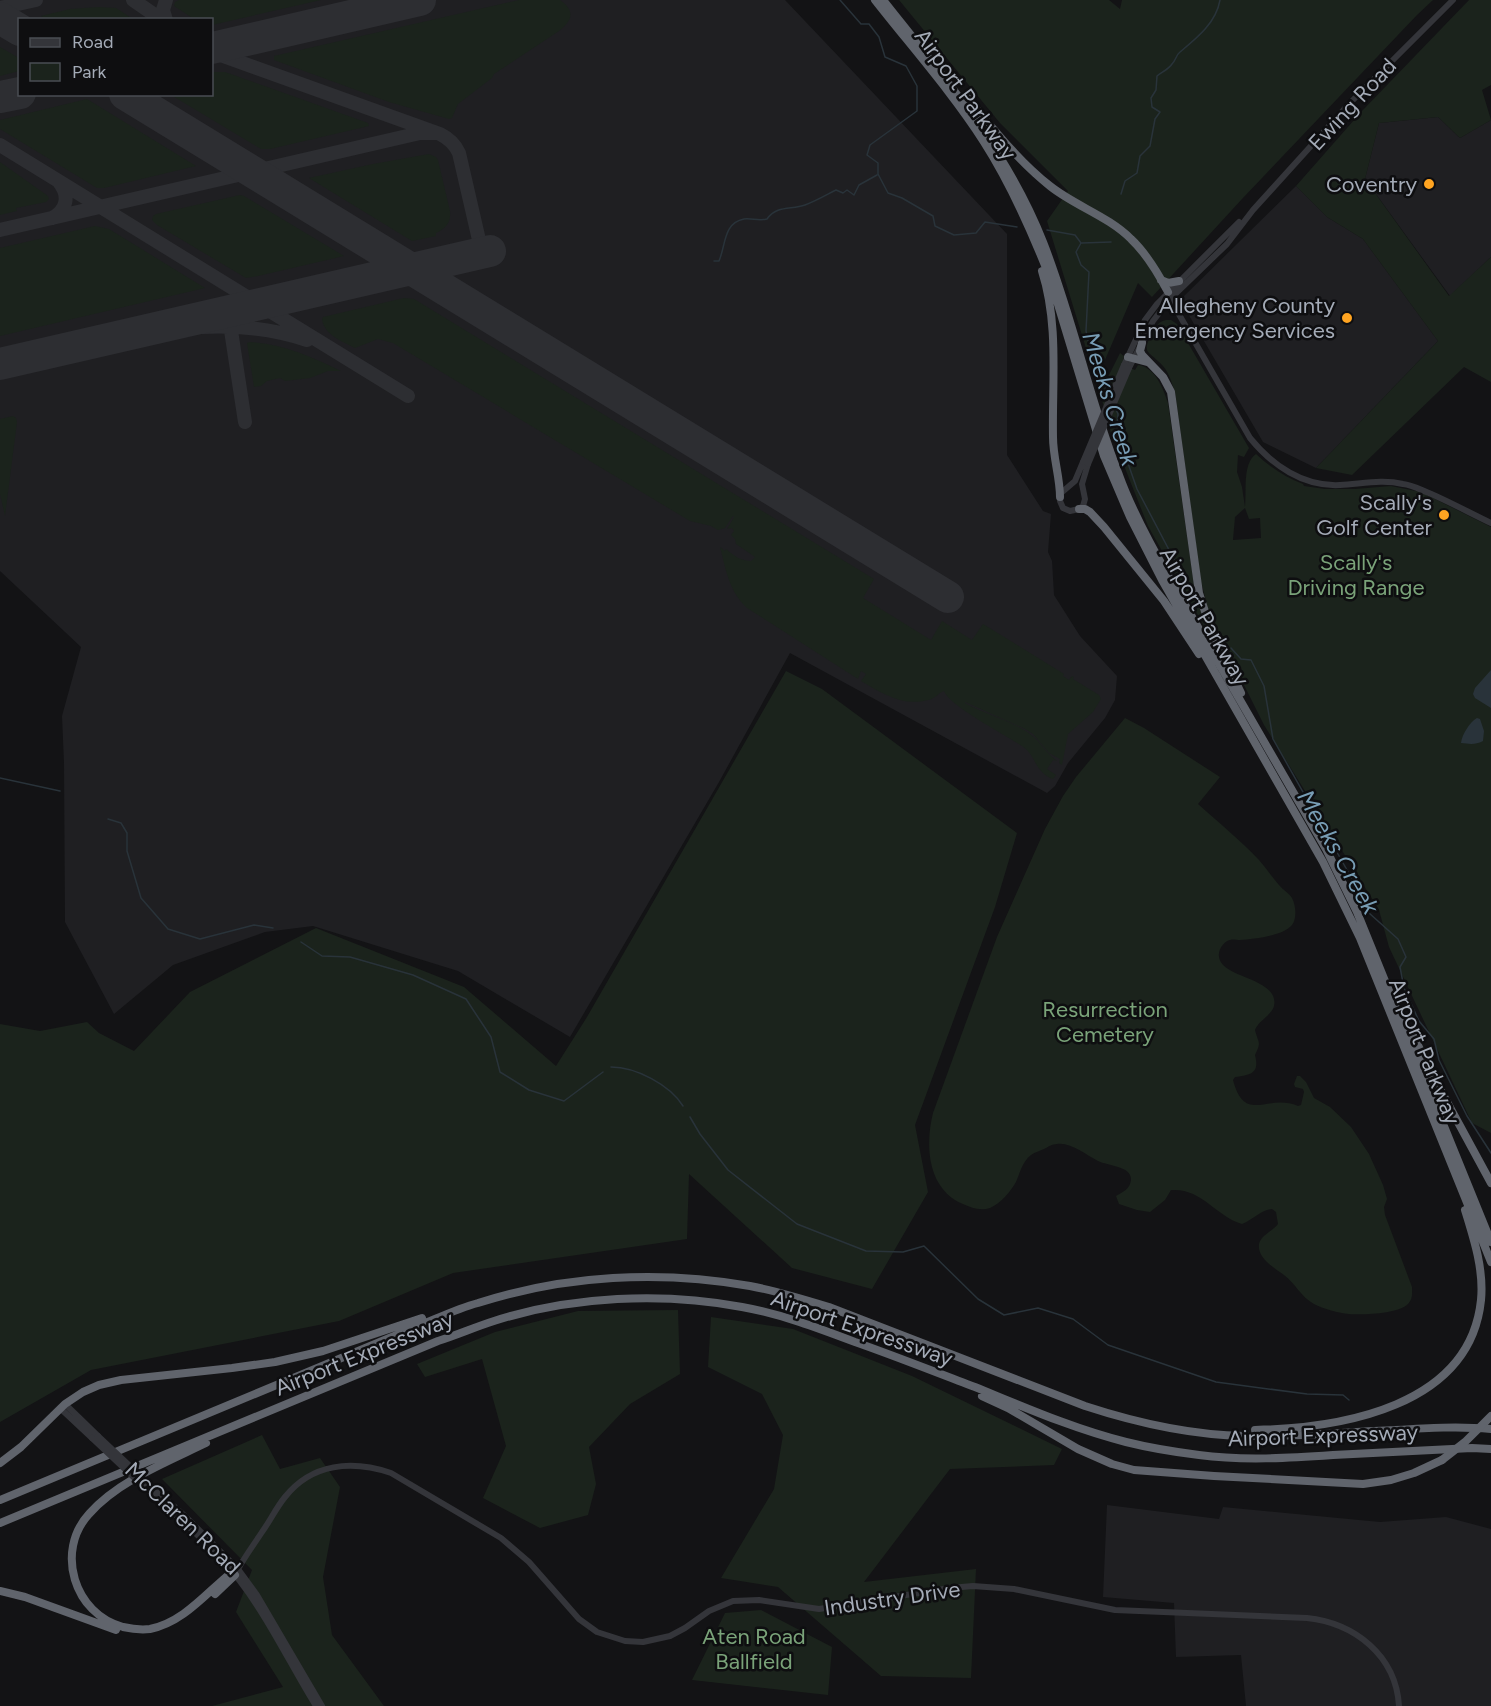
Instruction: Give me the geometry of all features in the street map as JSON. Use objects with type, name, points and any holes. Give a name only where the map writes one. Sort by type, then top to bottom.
[{"type":"highway","name":"Airport Parkway","points":[[874,0],[937,78],[982,140],[1027,225],[1050,278],[1104,456],[1124,503],[1162,580],[1330,874],[1354,926],[1491,1262]]},
{"type":"highway","name":"Airport Parkway","points":[[883,0],[968,108],[989,138],[1024,201],[1043,241],[1100,420],[1129,499],[1144,532],[1326,849],[1358,912],[1491,1242]]},
{"type":"highway","points":[[912,35],[1015,154],[1042,180],[1131,238],[1148,257],[1169,296]]},
{"type":"highway","points":[[1027,225],[1043,276],[1051,318],[1054,350],[1053,451],[1060,497]]},
{"type":"highway","points":[[1161,280],[1168,283],[1179,281]]},
{"type":"highway","points":[[1142,343],[1141,353],[1147,362],[1163,376],[1172,398],[1195,572],[1203,610],[1273,759]]},
{"type":"highway","points":[[1129,362],[1147,362]]},
{"type":"highway","points":[[1079,510],[1085,509],[1094,515],[1147,579],[1174,616],[1304,828]]},
{"type":"highway","points":[[1358,912],[1429,1069],[1491,1184]]},
{"type":"highway","points":[[1149,1424],[1212,1431],[1243,1431],[1303,1427],[1347,1419],[1411,1398],[1444,1375],[1458,1359],[1477,1321],[1481,1300],[1479,1268],[1466,1213],[1423,1103],[1418,1083]]},
{"type":"highway","name":"Airport Expressway","points":[[0,1500],[477,1303],[514,1293],[579,1281],[624,1278],[675,1277],[713,1280],[786,1294],[829,1307],[1085,1406],[1120,1417],[1179,1430],[1244,1436],[1439,1427],[1491,1429]]},
{"type":"highway","points":[[0,1463],[82,1392],[99,1385],[121,1380],[275,1362],[359,1340],[491,1294],[532,1286],[579,1281]]},
{"type":"highway","name":"Airport Expressway","points":[[0,1523],[438,1341],[531,1311],[583,1302],[622,1299],[678,1299],[744,1308],[783,1317],[888,1354],[1078,1427],[1124,1441],[1166,1450],[1201,1456],[1245,1458],[1491,1449]]},
{"type":"highway","points":[[235,1572],[182,1616],[164,1625],[147,1629],[131,1629],[115,1625],[99,1617],[87,1604],[77,1587],[72,1571],[72,1553],[76,1534],[87,1515],[120,1488],[209,1442],[438,1341]]},
{"type":"highway","points":[[888,1354],[997,1403],[1078,1449],[1112,1464],[1134,1470],[1363,1484],[1391,1480],[1414,1473],[1442,1460],[1466,1442],[1491,1416]]},
{"type":"highway","points":[[0,1591],[25,1597],[121,1632],[144,1635],[162,1631],[190,1616],[235,1572]]},
{"type":"street","name":"Ewing Road","points":[[1060,497],[1063,490],[1075,481],[1086,463],[1145,320],[1227,244],[1253,210],[1348,105],[1453,0]]},
{"type":"street","name":"Ewing Road","points":[[1129,362],[1179,281],[1253,210]]},
{"type":"street","points":[[1169,296],[1250,438],[1263,453],[1283,469],[1304,480],[1337,486],[1390,481],[1407,484],[1491,523]]},
{"type":"street","name":"Ewing Road","points":[[1079,510],[1085,503],[1082,483],[1086,463]]},
{"type":"street","points":[[1060,497],[1061,505],[1066,510],[1072,512],[1079,510]]},
{"type":"street","name":"McClaren Road","points":[[63,1407],[147,1486],[186,1517],[257,1595],[322,1706]]},
{"type":"street","name":"Industry Drive","points":[[235,1572],[286,1496],[299,1484],[318,1471],[355,1465],[391,1473],[494,1533],[529,1562],[579,1619],[597,1632],[616,1639],[634,1642],[662,1639],[678,1632],[717,1607],[736,1601],[759,1600],[819,1609],[950,1588],[995,1587],[1115,1610],[1306,1618],[1332,1623],[1358,1635],[1380,1655],[1393,1676],[1399,1706]]},
{"type":"street","name":"McClaren Road","points":[[235,1572],[316,1706]]},
{"type":"shaded area","points":[[0,0],[785,0],[1007,234],[1007,455],[1043,511],[1051,514],[1048,552],[1052,561],[1054,595],[1080,636],[1117,676],[1115,700],[1105,718],[1068,763],[1055,786],[1047,793],[790,653],[719,782],[570,1037],[458,971],[313,926],[265,932],[173,965],[114,1014],[65,922],[62,716],[81,647],[0,571]]},
{"type":"shaded area","points":[[1438,117],[1460,138],[1491,120],[1491,257],[1450,296],[1365,179],[1379,123]]},
{"type":"shaded area","points":[[1296,186],[1327,217],[1363,239],[1438,341],[1316,468],[1263,442],[1180,300]]},
{"type":"shaded area","points":[[1491,670],[1491,708],[1475,698],[1473,694],[1475,688]]},
{"type":"shaded area","points":[[1477,718],[1480,719],[1484,731],[1483,741],[1475,744],[1461,743],[1467,729]]},
{"type":"shaded area","points":[[1107,1505],[1219,1519],[1223,1507],[1380,1522],[1446,1517],[1491,1529],[1491,1706],[1246,1706],[1241,1655],[1176,1657],[1174,1603],[1103,1597]]},
{"type":"green space","points":[[179,0],[321,0],[213,25],[213,18],[192,18],[174,6]]},
{"type":"green space","points":[[519,0],[560,0],[570,12],[569,20],[559,31],[494,74],[458,104],[452,118],[449,119],[389,102],[274,60],[274,56]]},
{"type":"green space","points":[[899,0],[1109,0],[1120,9],[1122,0],[1433,0],[1242,199],[1152,297],[1138,283],[1096,381],[1047,221],[1068,191],[1000,123]]},
{"type":"green space","points":[[1469,0],[1491,0],[1491,85],[1482,90],[1491,120],[1460,138],[1438,117],[1379,123],[1365,179],[1449,296],[1491,257],[1491,382],[1464,367],[1352,475],[1316,468],[1438,341],[1363,239],[1327,217],[1296,186],[1362,111]]},
{"type":"green space","points":[[116,8],[131,18],[44,18],[41,16],[70,9]]},
{"type":"green space","points":[[0,47],[18,57],[18,71],[0,76]]},
{"type":"green space","points":[[213,72],[225,72],[368,123],[369,126],[270,149],[261,149],[173,96],[213,96]]},
{"type":"green space","points":[[87,99],[196,166],[97,188],[0,129],[0,120]]},
{"type":"green space","points":[[429,154],[438,160],[450,219],[445,227],[436,233],[436,236],[412,241],[309,178],[373,164]]},
{"type":"green space","points":[[0,162],[49,199],[46,202],[16,208],[17,211],[0,215]]},
{"type":"green space","points":[[240,195],[344,256],[246,278],[152,220],[156,214]]},
{"type":"green space","points":[[95,226],[109,229],[205,288],[0,336],[0,248]]},
{"type":"green space","points":[[404,298],[414,299],[874,579],[863,598],[931,640],[942,621],[972,640],[983,624],[1064,674],[1063,676],[1069,680],[1072,676],[1074,677],[1073,679],[1099,695],[1101,699],[1093,712],[1068,734],[1062,765],[1059,763],[1060,759],[1049,753],[1057,761],[1053,760],[1047,769],[1056,775],[1053,779],[1042,772],[1027,750],[967,712],[944,691],[919,702],[893,698],[861,681],[866,674],[861,671],[858,679],[747,608],[732,587],[720,547],[744,560],[751,561],[755,557],[736,544],[731,535],[734,531],[732,528],[727,529],[733,516],[725,528],[718,530],[690,521],[393,343],[378,339],[355,348],[334,337],[323,325],[323,317]],"holes":[[[965,702],[1025,729],[1033,734],[1048,752],[1023,729]]]},
{"type":"green space","name":"Scally's Driving Range","points":[[1166,320],[1177,324],[1249,448],[1244,457],[1238,455],[1237,472],[1245,507],[1247,471],[1256,454],[1278,471],[1304,486],[1355,489],[1391,486],[1421,492],[1491,527],[1491,1133],[1472,1123],[1389,947],[1379,910],[1264,725],[1208,609],[1201,581],[1175,392],[1165,369],[1147,349],[1149,339],[1156,327]],"holes":[[[1245,508],[1249,519],[1260,518],[1261,538],[1233,540],[1235,517]]]},
{"type":"green space","points":[[247,343],[286,348],[341,371],[328,371],[310,378],[285,381],[280,378],[254,387]]},
{"type":"green space","points":[[1120,353],[1124,356],[1122,365],[1135,370],[1138,365],[1154,374],[1168,403],[1195,592],[1208,633],[1148,526],[1111,433],[1100,393]]},
{"type":"green space","points":[[13,416],[17,422],[5,516],[0,494],[0,419]]},
{"type":"green space","points":[[786,671],[822,689],[1017,833],[995,907],[915,1125],[928,1192],[872,1289],[792,1268],[689,1174],[687,1239],[453,1273],[339,1321],[91,1370],[0,1422],[0,1024],[40,1031],[87,1022],[99,1033],[134,1051],[190,992],[316,928],[464,987],[556,1066],[587,1017]]},
{"type":"green space","name":"Resurrection Cemetery","points":[[1125,718],[1220,777],[1198,804],[1262,863],[1292,898],[1295,915],[1294,922],[1288,929],[1268,936],[1228,941],[1219,953],[1220,962],[1227,968],[1258,983],[1273,996],[1274,1006],[1255,1030],[1259,1044],[1255,1055],[1255,1070],[1235,1077],[1233,1080],[1238,1094],[1251,1105],[1287,1103],[1298,1106],[1301,1105],[1304,1092],[1294,1084],[1297,1076],[1300,1076],[1306,1082],[1314,1098],[1330,1107],[1351,1127],[1369,1154],[1383,1185],[1387,1199],[1384,1207],[1385,1215],[1412,1287],[1411,1300],[1397,1310],[1355,1314],[1336,1312],[1318,1306],[1305,1298],[1288,1278],[1267,1262],[1259,1249],[1260,1241],[1278,1224],[1276,1212],[1272,1209],[1242,1224],[1223,1215],[1191,1193],[1171,1190],[1165,1200],[1150,1212],[1137,1210],[1119,1204],[1116,1196],[1129,1186],[1131,1180],[1128,1172],[1098,1161],[1068,1145],[1053,1144],[1031,1155],[1023,1164],[1011,1189],[990,1208],[976,1209],[963,1204],[942,1188],[936,1177],[929,1152],[933,1113],[997,937],[1045,829],[1063,796]]},
{"type":"green space","points":[[678,1310],[680,1374],[630,1404],[589,1447],[596,1484],[588,1515],[540,1528],[483,1498],[506,1446],[482,1359],[425,1377],[417,1364],[495,1332],[578,1311]]},
{"type":"green space","points":[[711,1317],[793,1329],[912,1376],[1062,1449],[1054,1465],[950,1469],[864,1582],[976,1569],[971,1678],[881,1676],[778,1587],[721,1578],[774,1489],[783,1435],[762,1394],[708,1367]]},
{"type":"green space","points":[[262,1435],[280,1469],[320,1458],[340,1487],[323,1577],[332,1635],[384,1706],[212,1706],[283,1687],[236,1612],[252,1570],[162,1479]]},
{"type":"green space","name":"Aten Road Ballfield","points":[[761,1610],[832,1647],[828,1695],[692,1680],[725,1613]]},
{"type":"waterway","name":"Meeks Creek","points":[[840,0],[861,24],[869,24],[879,37],[885,57],[906,66],[917,86],[917,111],[870,145],[867,155],[878,163],[878,174],[888,193],[902,198],[933,216],[935,226],[954,235],[976,233],[985,222],[1017,227]]},
{"type":"waterway","points":[[1121,194],[1125,181],[1137,173],[1140,156],[1150,146],[1155,119],[1160,112],[1152,107],[1151,98],[1156,90],[1157,76],[1169,67],[1179,53],[1210,23],[1220,0]]},
{"type":"waterway","points":[[714,261],[719,261],[726,236],[737,221],[767,219],[775,212],[805,205],[836,190],[843,193],[847,190],[854,195],[859,185],[877,175]]},
{"type":"waterway","name":"Meeks Creek","points":[[1047,230],[1075,235],[1081,243],[1076,252],[1081,265],[1089,272],[1086,331],[1093,360],[1109,394]]},
{"type":"waterway","points":[[1082,243],[1111,242]]},
{"type":"waterway","name":"Meeks Creek","points":[[1115,407],[1118,414],[1117,432],[1137,489],[1188,586]]},
{"type":"waterway","name":"Meeks Creek","points":[[1231,648],[1241,659],[1251,660],[1264,686],[1273,739],[1364,900],[1369,913],[1398,939],[1406,957],[1400,967],[1404,988],[1419,1021],[1434,1039],[1439,1060],[1467,1116],[1491,1153]]},
{"type":"waterway","points":[[0,778],[60,791]]},
{"type":"waterway","points":[[108,819],[121,823],[127,833],[127,851],[141,898],[168,929],[200,939],[254,925],[273,928]]},
{"type":"waterway","points":[[301,942],[322,956],[350,957],[413,975],[466,999],[491,1037],[500,1072],[529,1090],[564,1101],[603,1072]]},
{"type":"waterway","points":[[611,1067],[631,1070],[652,1079],[670,1091],[683,1106]]},
{"type":"waterway","points":[[690,1117],[728,1170],[797,1224],[866,1251],[903,1252],[924,1246],[978,1299],[1004,1315],[1038,1308],[1073,1319],[1108,1345],[1216,1382],[1307,1394],[1343,1395],[1349,1400]]},
{"type":"taxiway","points":[[0,8],[36,0]]},
{"type":"taxiway","points":[[133,0],[159,18]]},
{"type":"taxiway","points":[[165,18],[163,10],[166,0]]},
{"type":"taxiway","points":[[213,52],[446,137],[459,153],[482,253]]},
{"type":"taxiway","points":[[0,230],[420,133],[435,133]]},
{"type":"taxiway","points":[[0,145],[408,396]]},
{"type":"taxiway","points":[[52,218],[64,207],[66,197],[59,182]]},
{"type":"taxiway","points":[[228,311],[245,422]]},
{"type":"taxiway","points":[[129,334],[218,326],[262,330],[307,340]]},
{"type":"runway","points":[[213,48],[420,0]]},
{"type":"runway","points":[[0,18],[18,29]]},
{"type":"runway","points":[[0,97],[18,93]]},
{"type":"runway","points":[[128,96],[948,597]]},
{"type":"runway","points":[[0,364],[490,251]]},
{"type":"place","name":"Coventry","points":[[1429,184]]},
{"type":"place","name":"Allegheny County Emergency Services","points":[[1347,318]]},
{"type":"place","name":"Scally's Golf Center","points":[[1444,515]]}]
